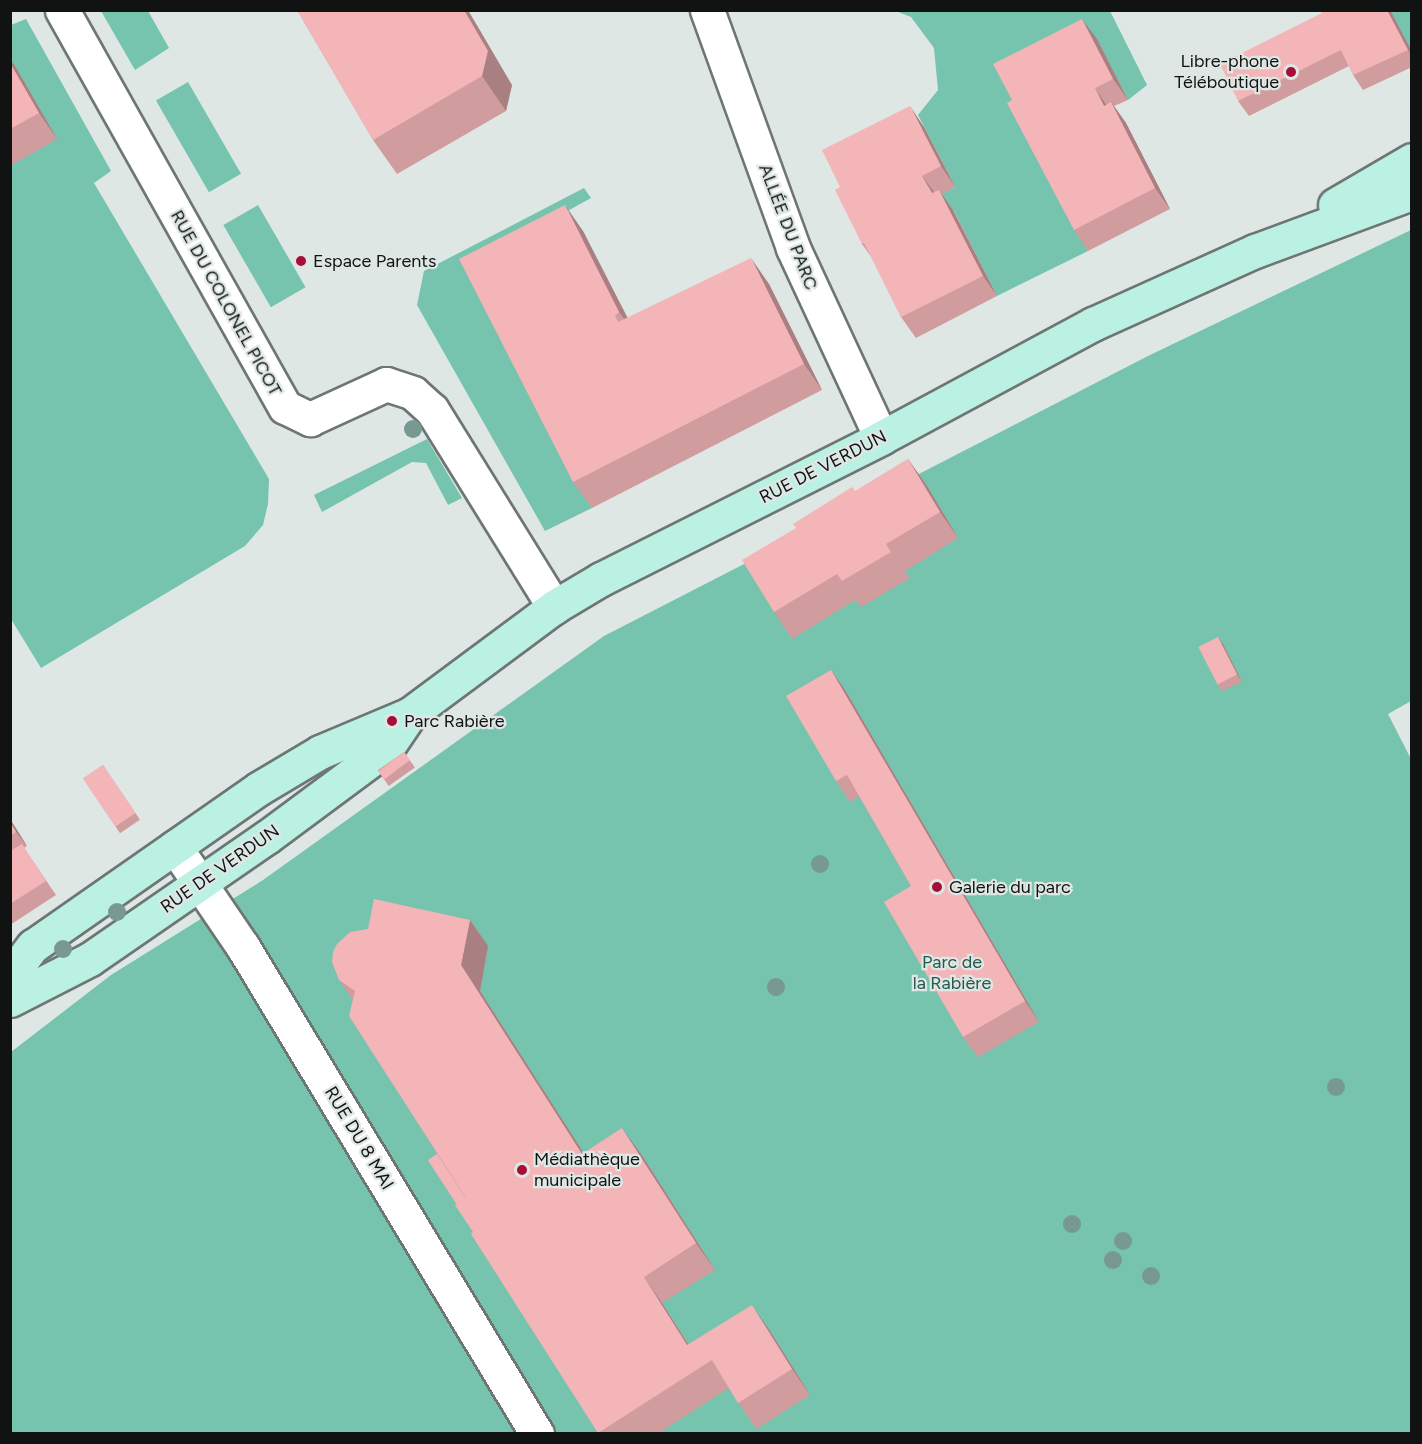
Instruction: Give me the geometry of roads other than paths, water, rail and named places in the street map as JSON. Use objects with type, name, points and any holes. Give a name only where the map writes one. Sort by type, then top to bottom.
[{"type":"main road","name":"RUE DE VERDUN","points":[[1255,251],[1412,160]]},
{"type":"main road","name":"RUE DE VERDUN","points":[[10,976],[33,946],[258,789],[320,752],[410,714],[554,607],[602,579],[880,438],[1094,324],[1255,251],[1412,193]]},
{"type":"main road","name":"RUE DE VERDUN","points":[[10,1000],[90,959],[198,884],[387,748],[410,714]]},
{"type":"street","name":"RUE DU COLONEL PICOT","points":[[62,10],[285,407],[310,418],[386,384],[413,393],[432,410],[554,607]]},
{"type":"street","name":"ALLÉE DU PARC","points":[[707,10],[793,248],[880,438]]},
{"type":"street","name":"RUE DU 8 MAI","points":[[175,847],[243,947],[537,1434]]},
{"type":"place","name":"Libre-phone Téléboutique","points":[[1291,72]]},
{"type":"place","name":"Espace Parents","points":[[301,261]]},
{"type":"place","name":"Parc Rabière","points":[[392,721]]},
{"type":"place","name":"Galerie du parc","points":[[937,887]]},
{"type":"place","name":"Médiathèque municipale","points":[[522,1170]]},
{"type":"park label","name":"Parc de la Rabière","points":[[952,973]]}]
